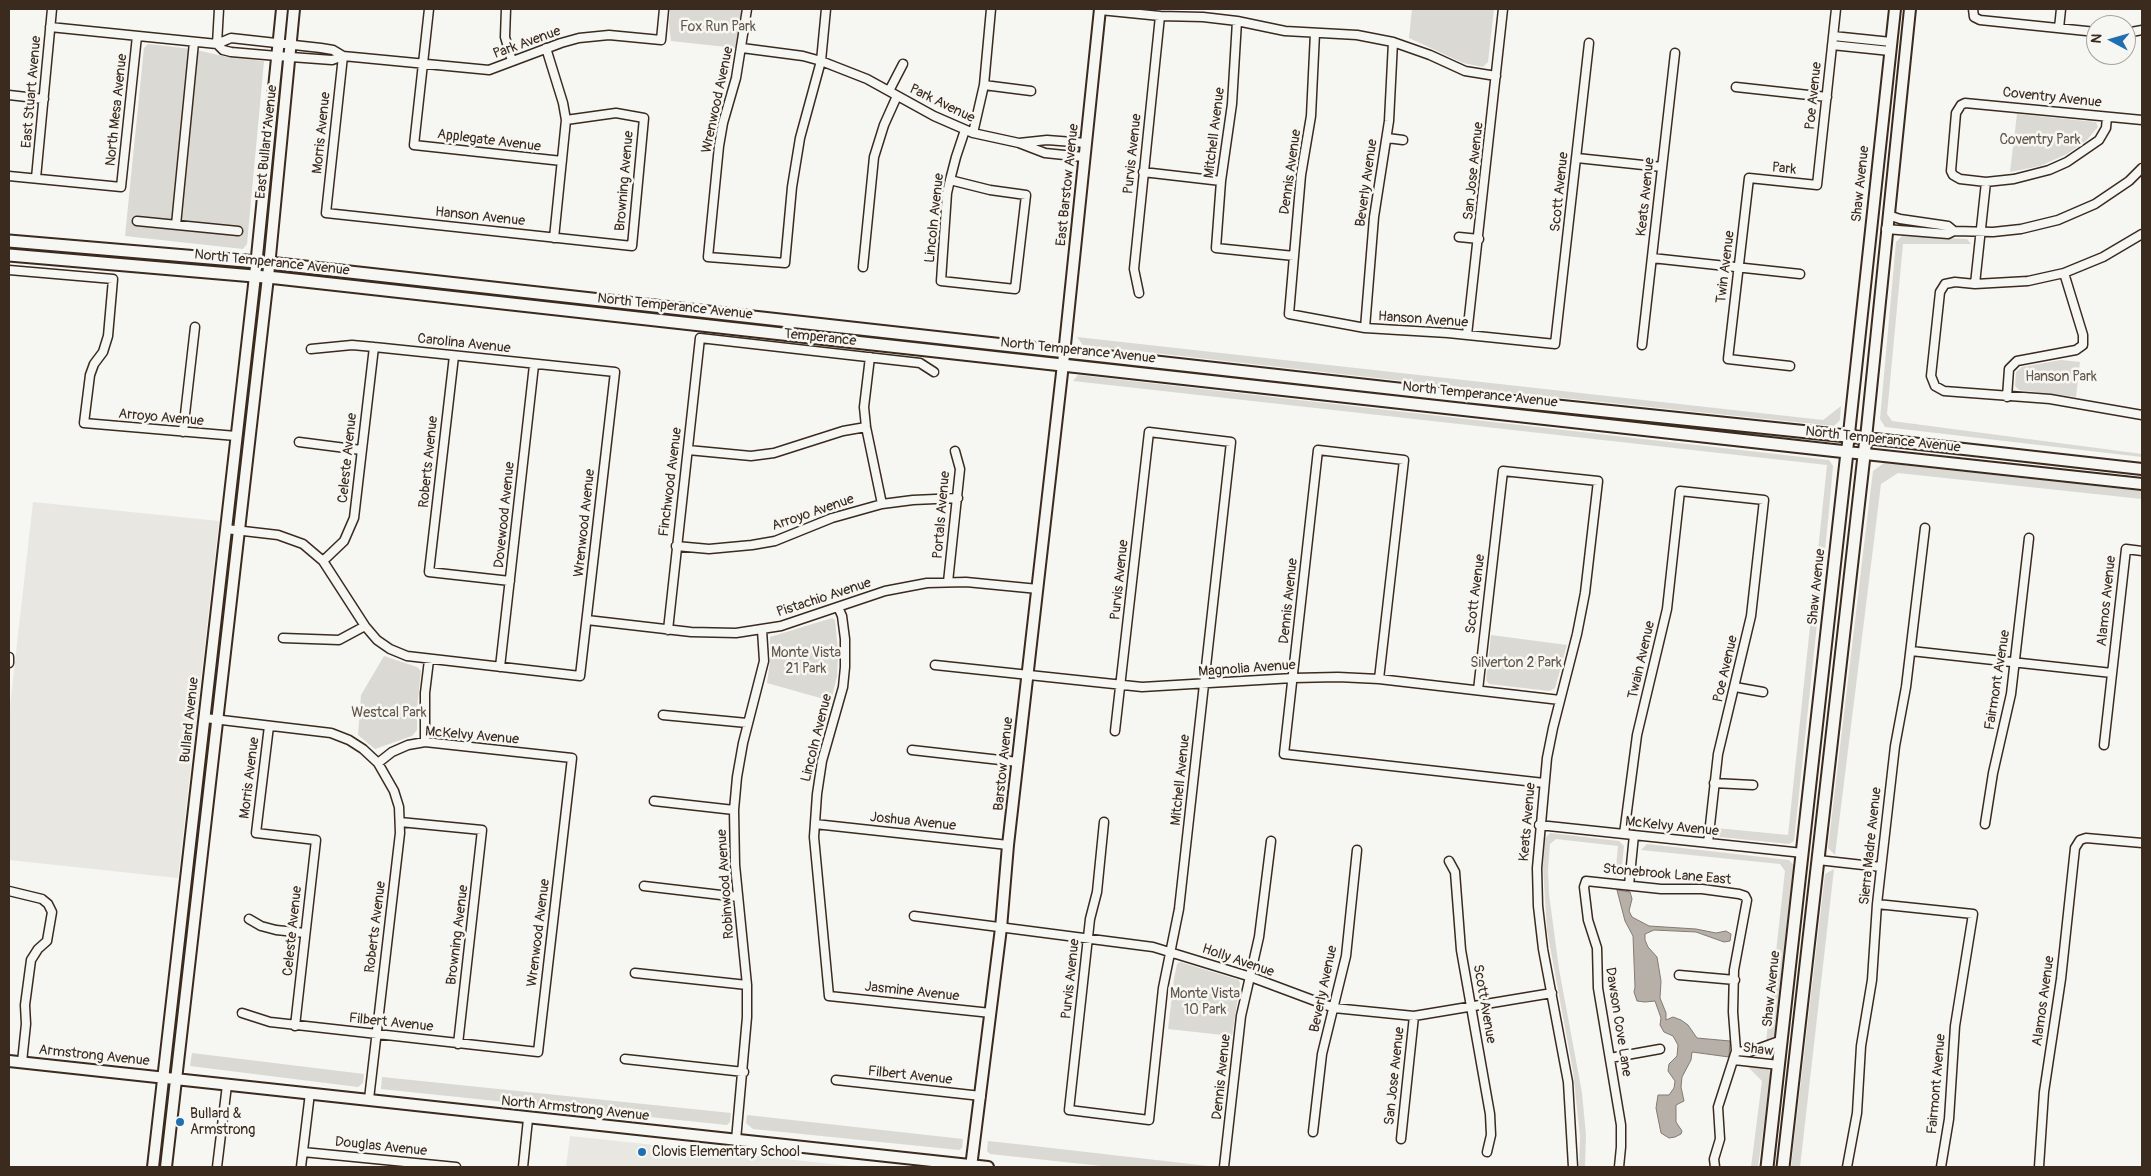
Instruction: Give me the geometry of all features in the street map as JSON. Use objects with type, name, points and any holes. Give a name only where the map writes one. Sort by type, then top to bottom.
[{"type":"main road","name":"East Bullard Avenue","points":[[255,276],[282,9]]},
{"type":"main road","name":"East Bullard Avenue","points":[[268,277],[294,9]]},
{"type":"main road","name":"Shaw Avenue","points":[[1767,1167],[1895,9]]},
{"type":"main road","points":[[1784,1167],[1866,438],[1896,127],[1910,9]]},
{"type":"main road","name":"East Barstow Avenue","points":[[1063,364],[1100,10]]},
{"type":"main road","points":[[1891,47],[1896,47],[1898,54],[1893,104],[1896,127]]},
{"type":"main road","points":[[1881,144],[1886,165],[1881,219],[1886,229]]},
{"type":"main road","name":"North Temperance Avenue","points":[[9,241],[269,263],[1064,352],[2142,469]]},
{"type":"main road","name":"North Temperance Avenue","points":[[9,255],[268,277],[2142,484]]},
{"type":"main road","name":"Bullard Avenue","points":[[153,1167],[255,276]]},
{"type":"main road","name":"Bullard Avenue","points":[[166,1167],[268,277]]},
{"type":"main road","name":"Barstow Avenue","points":[[972,1166],[1001,928],[1008,845],[1063,364]]},
{"type":"main road","points":[[236,436],[241,444],[240,468],[244,481]]},
{"type":"main road","points":[[1813,758],[1817,797],[1812,846],[1818,860]]},
{"type":"main road","points":[[1803,853],[1808,857],[1810,864],[1804,920],[1807,954]]},
{"type":"main road","name":"Armstrong Avenue","points":[[9,1061],[176,1079]]},
{"type":"main road","name":"North Armstrong Avenue","points":[[176,1079],[369,1099],[528,1119],[972,1166]]},
{"type":"main road","points":[[972,1166],[988,1167]]},
{"type":"street","name":"East Stuart Avenue","points":[[36,178],[52,9]]},
{"type":"street","points":[[50,27],[218,44],[219,9]]},
{"type":"street","points":[[423,63],[429,9]]},
{"type":"street","points":[[506,9],[505,37],[512,61]]},
{"type":"street","name":"Park Avenue","points":[[343,56],[333,50],[231,38],[218,44],[223,50],[231,52],[332,60],[343,56],[489,70],[546,48],[593,36],[624,36],[661,40],[664,9]]},
{"type":"street","name":"Wrenwood Avenue","points":[[747,9],[742,48],[719,146],[708,257],[785,264],[792,187],[800,138],[821,61]]},
{"type":"street","points":[[821,61],[826,9]]},
{"type":"street","name":"Lincoln Avenue","points":[[950,180],[990,190],[1026,195],[1015,289],[941,281],[950,180],[969,132],[984,85],[991,9]]},
{"type":"street","name":"San Jose Avenue","points":[[1467,335],[1503,9]]},
{"type":"street","name":"Poe Avenue","points":[[1817,185],[1836,9]]},
{"type":"street","points":[[2059,28],[2061,9]]},
{"type":"street","points":[[1100,10],[1160,16],[1203,17],[1285,31],[1356,35],[1393,42],[1430,54],[1465,71],[1496,76]]},
{"type":"street","points":[[1973,13],[1980,20],[2086,31]]},
{"type":"street","name":"Purvis Avenue","points":[[1139,293],[1134,269],[1160,16]]},
{"type":"street","name":"Mitchell Avenue","points":[[1237,22],[1232,104],[1221,181],[1216,248],[1294,256]]},
{"type":"street","name":"Dennis Avenue","points":[[1289,314],[1301,176],[1311,116],[1315,33]]},
{"type":"street","name":"North Mesa Avenue","points":[[36,178],[121,187],[137,36]]},
{"type":"street","points":[[1833,36],[1891,47]]},
{"type":"street","points":[[176,225],[194,42]]},
{"type":"street","name":"Beverly Avenue","points":[[1365,328],[1374,217],[1389,121],[1393,42]]},
{"type":"street","name":"Scott Avenue","points":[[1555,344],[1589,43]]},
{"type":"street","points":[[1832,46],[1891,47]]},
{"type":"street","points":[[546,48],[563,103],[566,120],[554,238]]},
{"type":"street","name":"Park Avenue","points":[[742,48],[803,56],[821,61],[852,72],[934,116],[969,132],[1018,143],[1045,153],[1084,158]]},
{"type":"street","name":"Keats Avenue","points":[[1642,345],[1675,53]]},
{"type":"street","name":"Morris Avenue","points":[[326,213],[343,56]]},
{"type":"street","name":"Applegate Avenue","points":[[423,63],[414,144],[562,162]]},
{"type":"street","points":[[889,92],[903,64]]},
{"type":"street","points":[[984,85],[1031,91]]},
{"type":"street","points":[[1736,87],[1827,97]]},
{"type":"street","points":[[9,95],[44,99]]},
{"type":"street","points":[[863,267],[874,157],[884,125],[897,96]]},
{"type":"street","name":"Coventry Avenue","points":[[1986,182],[1960,180],[1953,175],[1951,166],[1956,113],[1960,105],[1970,102],[2142,120]]},
{"type":"street","name":"Browning Avenue","points":[[566,120],[616,113],[644,118],[632,246]]},
{"type":"street","points":[[1975,284],[1986,182],[2033,175],[2067,162],[2098,140],[2106,128],[2107,116]]},
{"type":"street","points":[[1387,138],[1403,140]]},
{"type":"street","name":"Park Avenue","points":[[1018,143],[1047,140],[1086,143]]},
{"type":"street","points":[[1577,158],[1662,167]]},
{"type":"street","points":[[1886,229],[1948,234],[1954,231],[1980,232],[2021,229],[2078,213],[2114,193],[2142,168]]},
{"type":"street","points":[[1143,172],[1221,181]]},
{"type":"street","points":[[9,176],[36,178]]},
{"type":"street","name":"Park","points":[[1749,178],[1817,185]]},
{"type":"street","name":"Twin Avenue","points":[[1749,178],[1728,359],[1790,366]]},
{"type":"street","name":"Hanson Avenue","points":[[326,213],[632,246]]},
{"type":"street","points":[[1888,215],[1900,219],[1948,226],[1954,231]]},
{"type":"street","points":[[136,221],[238,231]]},
{"type":"street","points":[[2142,234],[2104,257],[2064,273],[2028,281],[1975,284],[1955,282],[1945,284],[1940,292],[1930,376],[1935,386],[1944,391],[2007,398],[2059,400],[2142,415]]},
{"type":"street","points":[[1459,237],[1479,239]]},
{"type":"street","points":[[1652,258],[1800,274]]},
{"type":"street","name":"Arroyo Avenue","points":[[9,270],[113,279],[108,336],[103,352],[94,364],[90,375],[84,423],[236,436]]},
{"type":"street","points":[[2007,398],[2009,368],[2017,361],[2076,350],[2083,345],[2083,334],[2064,273]]},
{"type":"street","name":"Hanson Avenue","points":[[1289,314],[1365,328],[1467,335],[1555,344]]},
{"type":"street","points":[[183,432],[195,327]]},
{"type":"street","name":"Temperance","points":[[700,338],[920,362],[934,372]]},
{"type":"street","name":"Finchwood Avenue","points":[[668,630],[700,338]]},
{"type":"street","name":"Carolina Avenue","points":[[311,349],[352,345],[615,372]]},
{"type":"street","name":"Celeste Avenue","points":[[324,561],[337,550],[350,529],[355,508],[374,347]]},
{"type":"street","name":"Roberts Avenue","points":[[454,356],[429,572],[510,581]]},
{"type":"street","points":[[870,357],[864,408],[866,427],[882,504]]},
{"type":"street","name":"Dovewood Avenue","points":[[500,668],[534,365]]},
{"type":"street","name":"Wrenwood Avenue","points":[[500,668],[580,676],[615,372]]},
{"type":"street","points":[[688,450],[752,456],[774,453],[843,431],[866,427]]},
{"type":"street","name":"Purvis Avenue","points":[[1116,731],[1149,432],[1231,442]]},
{"type":"street","points":[[300,442],[361,450]]},
{"type":"street","name":"Mitchell Avenue","points":[[1148,1120],[1163,988],[1179,909],[1231,442]]},
{"type":"street","name":"Dennis Avenue","points":[[1379,679],[1404,460],[1318,450],[1284,754],[1544,784]]},
{"type":"street","name":"Portals Avenue","points":[[948,582],[960,469],[955,451]]},
{"type":"street","name":"Scott Avenue","points":[[1478,690],[1503,471]]},
{"type":"street","name":"Keats Avenue","points":[[1503,471],[1598,481],[1585,593],[1573,653],[1553,728],[1544,784],[1539,825],[1537,868],[1538,906],[1543,949],[1568,1082],[1573,1167]]},
{"type":"street","name":"Poe Avenue","points":[[1680,491],[1764,500],[1751,616],[1718,754],[1708,843]]},
{"type":"street","name":"Twain Avenue","points":[[1624,834],[1637,735],[1667,609],[1680,491]]},
{"type":"street","name":"Arroyo Avenue","points":[[676,546],[733,548],[767,542],[832,518],[882,504],[913,500],[958,498]]},
{"type":"street","name":"Sierra Madre Avenue","points":[[1847,1167],[1857,1113],[1860,1046],[1872,980],[1877,904],[1895,746],[1911,651],[1925,528]]},
{"type":"street","points":[[226,529],[290,538],[303,544],[324,561],[365,626],[378,640],[390,649],[406,656],[429,660],[500,668]]},
{"type":"street","name":"Fairmont Avenue","points":[[1985,824],[1987,800],[2007,715],[2029,538]]},
{"type":"street","name":"Alamos Avenue","points":[[2104,745],[2126,549],[2142,551]]},
{"type":"street","name":"Pistachio Avenue","points":[[586,620],[710,633],[762,630],[803,620],[885,591],[948,582],[1038,589]]},
{"type":"street","name":"Lincoln Avenue","points":[[829,996],[815,852],[815,824],[822,761],[843,687],[845,638],[842,616],[838,607]]},
{"type":"street","points":[[283,638],[340,640],[365,626]]},
{"type":"street","name":"Robinwood Avenue","points":[[736,1140],[744,1072],[747,985],[735,865],[734,810],[737,777],[747,723],[762,678],[764,661],[762,630]]},
{"type":"street","points":[[1911,651],[2112,673]]},
{"type":"street","points":[[9,657],[9,663]]},
{"type":"street","points":[[425,742],[425,693],[429,660]]},
{"type":"street","name":"Magnolia Avenue","points":[[935,665],[1120,685],[1158,687],[1293,678],[1338,677],[1379,679],[1560,700]]},
{"type":"street","points":[[1735,686],[1763,692]]},
{"type":"street","points":[[663,715],[747,723]]},
{"type":"street","points":[[205,718],[330,733],[349,740],[363,749],[378,763]]},
{"type":"street","name":"Morris Avenue","points":[[269,726],[256,833],[316,840]]},
{"type":"street","name":"McKelvy Avenue","points":[[378,763],[392,752],[408,745],[425,742],[572,758]]},
{"type":"street","points":[[912,750],[1018,762]]},
{"type":"street","name":"Wrenwood Avenue","points":[[538,1052],[572,758]]},
{"type":"street","name":"Roberts Avenue","points":[[369,1099],[400,822],[394,790],[378,763]]},
{"type":"street","points":[[1714,782],[1753,785]]},
{"type":"street","points":[[654,801],[734,810]]},
{"type":"street","name":"Browning Avenue","points":[[400,822],[482,830],[458,1044]]},
{"type":"street","name":"Purvis Avenue","points":[[1104,822],[1097,892],[1088,938],[1069,1110],[1148,1120]]},
{"type":"street","name":"Joshua Avenue","points":[[815,824],[1008,845]]},
{"type":"street","name":"McKelvy Avenue","points":[[1539,825],[1803,853]]},
{"type":"street","points":[[1628,885],[1634,835]]},
{"type":"street","name":"Alamos Avenue","points":[[2039,1167],[2050,1050],[2061,980],[2075,848],[2080,840],[2086,838],[2142,843]]},
{"type":"street","name":"Celeste Avenue","points":[[295,1026],[316,840]]},
{"type":"street","name":"Dennis Avenue","points":[[1224,1167],[1241,1016],[1259,937],[1271,841]]},
{"type":"street","name":"Beverly Avenue","points":[[1313,1132],[1322,1054],[1346,956],[1357,850]]},
{"type":"street","points":[[1818,860],[1881,867]]},
{"type":"street","name":"Scott Avenue","points":[[1449,861],[1455,872],[1461,950],[1490,1114],[1491,1135],[1487,1152]]},
{"type":"street","name":"Stonebrook Lane East","points":[[1586,881],[1661,889],[1702,889],[1745,896],[1747,906],[1736,951],[1734,980]]},
{"type":"street","name":"Dawson Cove Lane","points":[[1586,881],[1584,887],[1588,920],[1597,948],[1598,988],[1621,1125],[1619,1167]]},
{"type":"street","points":[[644,886],[738,897]]},
{"type":"street","points":[[9,891],[42,899],[48,904],[52,912],[46,941],[31,960],[25,1005],[26,1024],[22,1062]]},
{"type":"street","name":"Fairmont Avenue","points":[[1877,904],[1973,914],[1955,1026],[1951,1092],[1941,1167]]},
{"type":"street","name":"Holly Avenue","points":[[914,916],[1126,943],[1171,952],[1250,977],[1334,1008],[1414,1016],[1472,1008],[1552,993]]},
{"type":"street","points":[[249,919],[261,926],[276,930],[305,933]]},
{"type":"street","points":[[635,973],[747,985]]},
{"type":"street","points":[[1679,975],[1734,980],[1733,1012],[1736,1051],[1718,1107],[1720,1139],[1714,1159],[1715,1167]]},
{"type":"street","name":"Jasmine Avenue","points":[[829,996],[991,1013]]},
{"type":"street","name":"Filbert Avenue","points":[[242,1013],[270,1022],[295,1026],[538,1052]]},
{"type":"street","name":"San Jose Avenue","points":[[1400,1139],[1414,1016]]},
{"type":"street","name":"Shaw","points":[[1736,1051],[1749,1052],[1782,1040]]},
{"type":"street","points":[[1610,1058],[1660,1049]]},
{"type":"street","points":[[625,1059],[744,1072]]},
{"type":"street","name":"Shaw","points":[[1734,1060],[1779,1065]]},
{"type":"street","name":"Filbert Avenue","points":[[836,1080],[981,1096]]},
{"type":"street","points":[[217,1167],[227,1085]]},
{"type":"street","points":[[301,1167],[310,1093]]},
{"type":"street","points":[[523,1167],[528,1119]]},
{"type":"street","name":"Douglas Avenue","points":[[303,1152],[456,1167]]},
{"type":"shaded area","points":[[33,502],[219,521],[178,878],[9,860],[9,715]]},
{"type":"shaded area","points":[[1617,890],[1630,892],[1632,899],[1629,911],[1632,917],[1649,926],[1696,929],[1716,933],[1726,931],[1731,934],[1730,941],[1724,942],[1696,932],[1654,930],[1645,934],[1648,947],[1657,957],[1661,981],[1660,998],[1666,1013],[1666,1020],[1673,1017],[1681,1020],[1688,1025],[1697,1038],[1730,1041],[1729,1057],[1692,1052],[1691,1060],[1682,1077],[1681,1087],[1684,1101],[1676,1105],[1676,1122],[1682,1131],[1681,1134],[1675,1137],[1669,1138],[1661,1133],[1656,1108],[1658,1095],[1669,1095],[1674,1088],[1675,1081],[1668,1071],[1669,1064],[1677,1056],[1678,1045],[1673,1036],[1664,1032],[1660,1025],[1661,1018],[1655,1001],[1637,1001],[1634,992],[1633,936],[1625,921]]},
{"type":"shaded area","name":"Clovis Elementary School","points":[[570,1136],[860,1167],[566,1167]]},
{"type":"green space","name":"Fox Run Park","points":[[670,9],[742,9],[736,48],[671,41]]},
{"type":"green space","points":[[1412,9],[1494,9],[1488,62],[1483,67],[1463,63],[1409,38]]},
{"type":"green space","points":[[148,44],[264,61],[247,244],[243,249],[125,236],[144,48]]},
{"type":"green space","name":"Coventry Park","points":[[2017,114],[2096,122],[2098,127],[2086,141],[2067,154],[2040,166],[2010,172]]},
{"type":"green space","points":[[1902,236],[1967,239],[1971,244],[1903,244],[1887,414],[1892,421],[2142,454],[2142,457],[1885,427],[1880,419],[1896,242]]},
{"type":"green space","points":[[1077,337],[1823,420],[1841,406],[1840,420],[1834,426],[1466,388],[1083,345]]},
{"type":"green space","name":"Hanson Park","points":[[2061,360],[2080,362],[2076,397],[2019,390],[2015,386],[2016,372],[2022,367]]},
{"type":"green space","points":[[1078,375],[1829,460],[1833,466],[1828,521],[1794,841],[1789,844],[1720,837],[1716,833],[1716,828],[1788,835],[1827,465],[1073,381]]},
{"type":"green space","points":[[1884,463],[2142,491],[2142,499],[1898,473],[1881,484],[1835,855],[1828,848],[1873,471]]},
{"type":"green space","name":"Monte Vista 21 Park","points":[[832,618],[835,620],[838,651],[837,676],[831,701],[767,683],[770,661],[770,637]]},
{"type":"green space","name":"Silverton 2 Park","points":[[1491,635],[1567,645],[1555,688],[1550,691],[1489,684],[1486,680]]},
{"type":"green space","name":"Westcal Park","points":[[384,656],[417,667],[421,671],[417,730],[412,736],[375,749],[358,735],[361,695]]},
{"type":"green space","points":[[1550,833],[1619,841],[1624,846],[1621,875],[1615,877],[1618,846],[1556,839],[1550,844],[1549,894],[1559,969],[1582,1093],[1586,1135],[1585,1167],[1579,1167],[1580,1137],[1573,1071],[1547,930],[1543,867],[1545,838]]},
{"type":"green space","points":[[1647,844],[1789,860],[1795,867],[1776,1033],[1772,1039],[1766,1042],[1785,871],[1780,864],[1641,850]]},
{"type":"green space","points":[[1834,869],[1800,1167],[1791,1167],[1825,874]]},
{"type":"green space","name":"Monte Vista 10 Park","points":[[1180,962],[1239,980],[1232,1036],[1168,1029],[1174,979],[1177,964]]},
{"type":"green space","points":[[192,1053],[364,1074],[363,1083],[358,1087],[190,1066]]},
{"type":"green space","points":[[1748,1067],[1767,1068],[1771,1073],[1758,1167],[1751,1167],[1762,1081]]},
{"type":"green space","points":[[382,1077],[731,1113],[730,1122],[727,1125],[381,1089]]},
{"type":"green space","points":[[747,1115],[963,1139],[962,1148],[959,1150],[753,1129],[746,1123]]},
{"type":"green space","points":[[988,1141],[1217,1167],[1111,1167],[990,1154],[987,1151]]},
{"type":"place","name":"Bullard & Armstrong","points":[[180,1122]]},
{"type":"place","name":"Clovis Elementary School","points":[[642,1152]]}]
